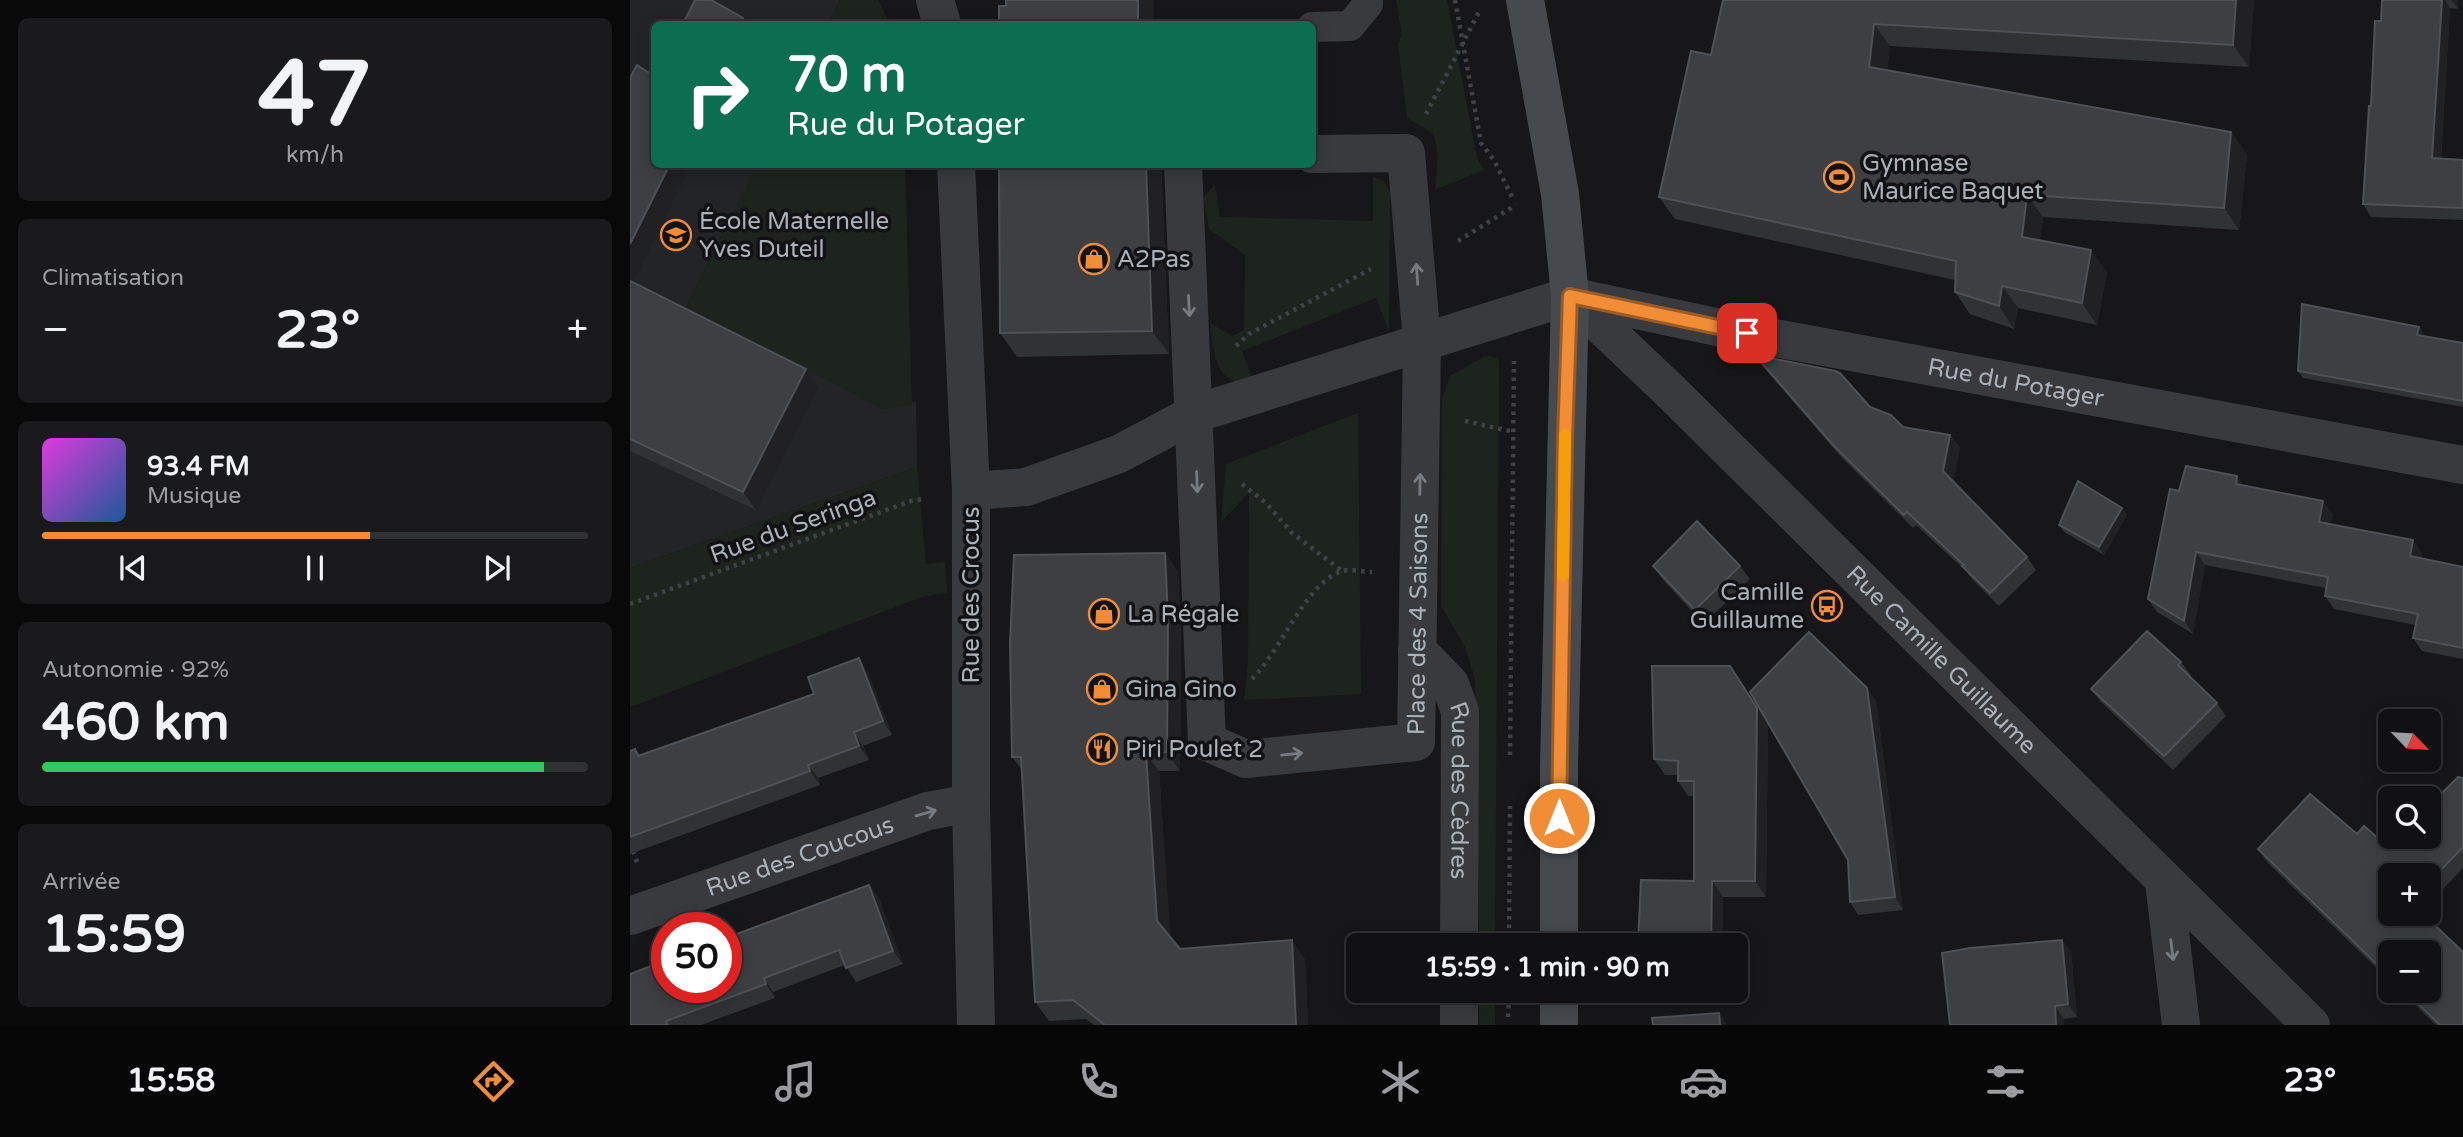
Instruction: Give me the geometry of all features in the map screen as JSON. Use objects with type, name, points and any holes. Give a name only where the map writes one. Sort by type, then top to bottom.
[{"type":"main road","points":[[1525,0],[1560,194],[1570,296],[1559,753],[1559,933]]},
{"type":"main road","points":[[1559,1003],[1559,1025]]},
{"type":"street","points":[[935,0],[941,21]]},
{"type":"street","points":[[1316,154],[1406,153]]},
{"type":"street","name":"Place des 4 Saisons","points":[[1194,414],[1207,742],[1246,759],[1416,742],[1422,342],[1406,153]]},
{"type":"street","name":"Rue des Crocus","points":[[956,168],[971,491],[971,803],[976,1025]]},
{"type":"street","points":[[1183,168],[1194,414]]},
{"type":"street","points":[[971,491],[1026,487],[1119,454],[1194,414],[1570,296]]},
{"type":"street","name":"Rue du Potager","points":[[1570,296],[1721,328],[2463,465]]},
{"type":"street","name":"Rue Camille Guillaume","points":[[1570,296],[1668,389],[2311,1025]]},
{"type":"street","name":"Rue des Cèdres","points":[[1418,650],[1450,684],[1460,711],[1459,933]]},
{"type":"street","name":"Rue des Coucous","points":[[630,916],[928,811],[971,803]]},
{"type":"street","points":[[2164,882],[2181,1025]]},
{"type":"street","points":[[1459,1003],[1459,1025]]},
{"type":"lane","points":[[1316,27],[1350,26],[1368,4],[1368,0]]},
{"type":"path","points":[[1455,0],[1481,143],[1494,160],[1516,205],[1518,217]]},
{"type":"path","points":[[1406,153],[1486,0]]},
{"type":"path","points":[[1450,246],[1524,201]]},
{"type":"path","points":[[1228,353],[1249,334],[1376,266]]},
{"type":"path","points":[[1510,765],[1512,373],[1519,312]]},
{"type":"path","points":[[1421,411],[1522,434]]},
{"type":"path","points":[[1233,483],[1243,484],[1292,533],[1341,570],[1360,572]]},
{"type":"path","name":"Rue du Seringa","points":[[630,604],[911,501],[971,491]]},
{"type":"path","points":[[1244,686],[1262,669],[1304,605],[1326,581],[1341,570]]},
{"type":"path","points":[[1509,933],[1510,792]]},
{"type":"path","points":[[1508,1003],[1508,1025]]},
{"type":"shaded area","name":"École Maternelle Yves Duteil","points":[[630,0],[840,0],[830,21],[651,21],[651,168],[755,168],[686,306],[884,409],[916,401],[917,467],[630,568]]},
{"type":"shaded area","points":[[840,0],[878,0],[888,21],[830,21]]},
{"type":"shaded area","points":[[1396,0],[1447,0],[1477,158],[1484,170],[1435,190],[1438,157],[1434,134],[1407,118],[1398,44],[1402,35]]},
{"type":"shaded area","points":[[755,168],[905,168],[912,405],[884,409],[686,306]]},
{"type":"shaded area","points":[[1373,177],[1384,181],[1390,193],[1389,331],[1376,298],[1242,351],[1254,384],[1236,382],[1227,377],[1216,359],[1210,323],[1232,336],[1244,330],[1245,255],[1209,229],[1203,198],[1215,184],[1220,217],[1373,221]]},
{"type":"shaded area","points":[[1486,356],[1499,358],[1495,933],[1479,933],[1475,679],[1465,647],[1441,606],[1442,399],[1451,375]]},
{"type":"shaded area","points":[[1358,413],[1361,694],[1244,700],[1248,663],[1249,493],[1221,522],[1226,464]]},
{"type":"shaded area","points":[[917,467],[926,564],[945,562],[947,593],[925,596],[630,707],[630,568]]},
{"type":"shaded area","points":[[1479,1003],[1495,1003],[1495,1025],[1479,1025]]},
{"type":"building","points":[[695,0],[711,0],[743,18],[742,21],[684,21]]},
{"type":"building","points":[[1006,0],[1138,0],[1138,21],[999,21],[999,6],[1006,6]]},
{"type":"building","points":[[1723,0],[2236,0],[2233,45],[1874,24],[1869,67],[2231,132],[2224,208],[2027,195],[2022,237],[2091,250],[2082,303],[2002,286],[1999,306],[1955,292],[1956,261],[1659,197],[1691,51],[1711,55]]},
{"type":"building","points":[[2382,0],[2442,0],[2432,158],[2463,160],[2463,208],[2363,204],[2375,21],[2381,21]]},
{"type":"building","points":[[637,65],[651,74],[651,168],[668,168],[630,244],[630,78]]},
{"type":"building","name":"A2Pas","points":[[999,168],[1146,168],[1152,331],[1000,333]]},
{"type":"building","points":[[630,281],[806,369],[743,492],[630,439]]},
{"type":"building","points":[[2302,304],[2419,327],[2417,335],[2463,343],[2463,401],[2298,371]]},
{"type":"building","points":[[1755,355],[1840,373],[1870,407],[1891,415],[1903,427],[1950,435],[1943,471],[2027,557],[1990,593],[1962,566],[1964,565],[1907,512],[1904,515],[1834,446]]},
{"type":"building","points":[[2186,466],[2237,476],[2236,484],[2323,501],[2319,522],[2413,540],[2410,556],[2463,567],[2463,648],[2413,638],[2418,614],[2325,596],[2328,577],[2196,552],[2184,621],[2148,599],[2170,489],[2179,491]]},
{"type":"building","points":[[2078,481],[2122,508],[2099,547],[2059,525]]},
{"type":"building","points":[[1697,521],[1740,566],[1695,610],[1653,566]]},
{"type":"building","points":[[1165,553],[1168,618],[1167,752],[1146,753],[1157,921],[1180,949],[1292,940],[1296,1025],[1105,1025],[1073,1000],[1035,1002],[1021,757],[1012,757],[1010,643],[1014,555]]},
{"type":"building","points":[[2147,631],[2181,662],[2178,665],[2217,703],[2164,756],[2091,689]]},
{"type":"building","points":[[1809,632],[1867,688],[1895,897],[1850,902],[1848,860],[1750,692]]},
{"type":"building","points":[[859,658],[883,721],[854,732],[859,746],[808,765],[810,771],[630,837],[630,751],[635,749],[638,756],[814,694],[808,677]]},
{"type":"building","points":[[1652,666],[1730,666],[1757,708],[1755,881],[1712,881],[1711,933],[1639,933],[1641,880],[1694,881],[1694,781],[1678,781],[1678,761],[1654,759]]},
{"type":"building","points":[[2458,777],[2463,778],[2463,847],[2441,870],[2441,863],[2378,863],[2378,926],[2436,926],[2463,952],[2463,1025],[2440,1025],[2417,1003],[2441,1003],[2441,940],[2378,940],[2378,965],[2258,849],[2310,794],[2357,834],[2364,826],[2378,838],[2378,849],[2441,849],[2441,794]]},
{"type":"building","points":[[869,885],[893,951],[846,968],[839,950],[764,978],[766,984],[742,993],[742,932]]},
{"type":"building","points":[[2062,940],[2068,1004],[2055,1006],[2056,1025],[1950,1025],[1942,953]]},
{"type":"building","points":[[651,966],[651,1003],[715,1003],[666,1021],[668,1025],[630,1025],[630,974]]},
{"type":"building","points":[[1719,1013],[1720,1025],[1653,1025],[1652,1018]]},
{"type":"slow traffic","points":[[1563,575],[1565,435]]},
{"type":"place","name":"Gymnase Maurice Baquet","points":[[1839,177]]},
{"type":"place","name":"École Maternelle Yves Duteil","points":[[676,235]]},
{"type":"place","name":"A2Pas","points":[[1094,259]]},
{"type":"place","name":"Camille Guillaume","points":[[1827,606]]},
{"type":"place","name":"La Régale","points":[[1104,614]]},
{"type":"place","name":"Gina Gino","points":[[1102,689]]},
{"type":"place","name":"Piri Poulet 2","points":[[1102,749]]},
{"type":"route","points":[[1559,818],[1570,296],[1747,333]]}]
